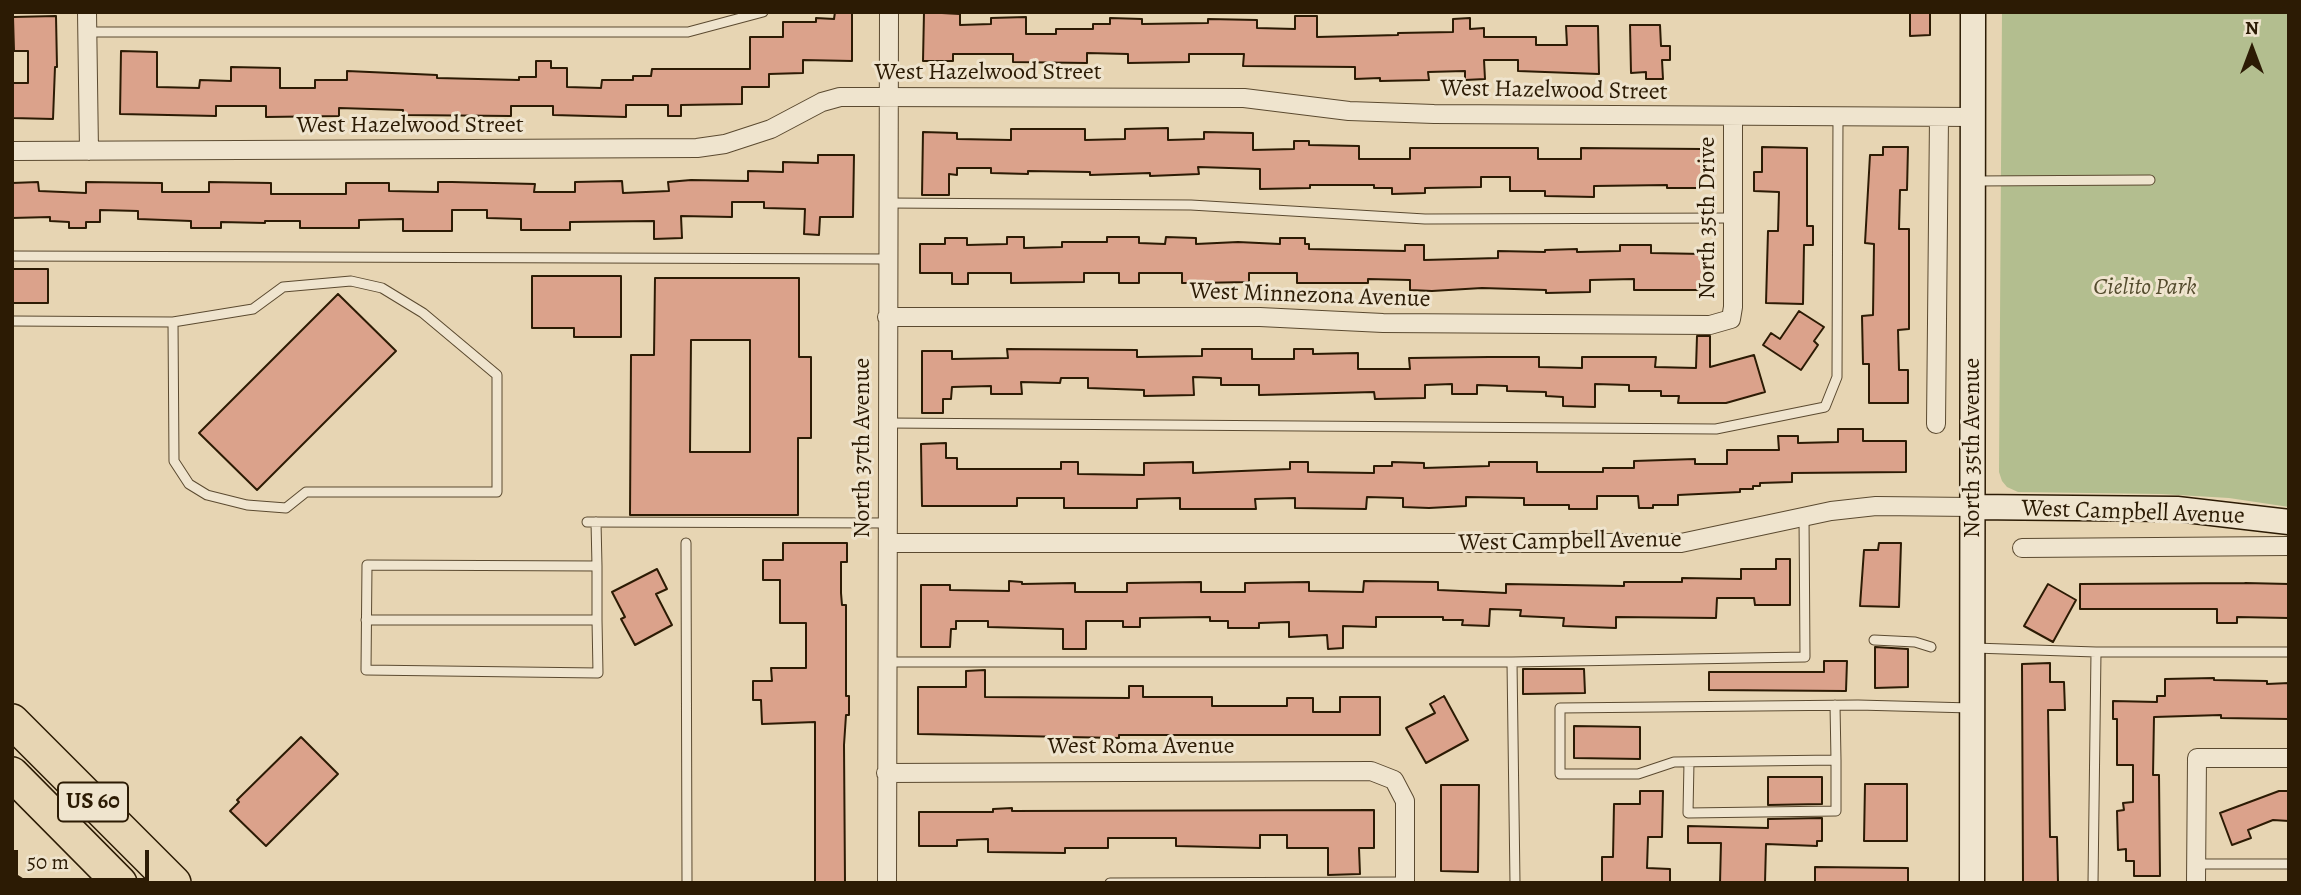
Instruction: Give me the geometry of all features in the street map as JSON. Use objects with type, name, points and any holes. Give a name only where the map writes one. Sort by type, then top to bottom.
[{"type":"highway","name":"US 60","points":[[12,721],[174,883]]},
{"type":"highway","name":"US 60","points":[[12,774],[120,883]]},
{"type":"main road","name":"North 35th Avenue","points":[[1972,883],[1973,12]]},
{"type":"main road","name":"West Campbell Avenue","points":[[1972,507],[2177,509],[2289,522]]},
{"type":"street","points":[[87,12],[89,151]]},
{"type":"street","name":"North 37th Avenue","points":[[887,883],[889,12]]},
{"type":"street","name":"West Hazelwood Street","points":[[12,151],[687,148],[724,144],[771,129],[822,102],[840,97],[1244,98],[1349,111],[1434,114],[1973,117]]},
{"type":"street","name":"North 35th Drive","points":[[1731,319],[1733,117]]},
{"type":"street","points":[[1936,424],[1939,117]]},
{"type":"street","name":"West Minnezona Avenue","points":[[887,317],[1233,317],[1383,323],[1710,325],[1731,319]]},
{"type":"street","name":"West Campbell Avenue","points":[[888,543],[1655,543],[1681,542],[1804,516],[1876,506],[1972,507]]},
{"type":"street","name":"West Campbell Avenue","points":[[2022,548],[2289,546]]},
{"type":"street","points":[[2196,883],[2197,758],[2289,758]]},
{"type":"street","name":"West Roma Avenue","points":[[886,773],[1371,771],[1394,780],[1405,801],[1405,882]]},
{"type":"lane","points":[[87,32],[688,32],[763,12]]},
{"type":"lane","points":[[888,423],[1716,429],[1825,407],[1837,377],[1839,117]]},
{"type":"lane","points":[[1973,181],[2150,180]]},
{"type":"lane","points":[[888,203],[1191,205],[1425,219],[1734,218]]},
{"type":"lane","points":[[12,257],[887,259]]},
{"type":"lane","points":[[12,321],[173,322],[253,309],[283,287],[351,281],[382,288],[423,313],[497,375],[497,492],[306,492],[286,508],[247,505],[207,495],[189,484],[174,461],[173,322]]},
{"type":"lane","points":[[886,662],[1512,662],[1805,657],[1804,516]]},
{"type":"lane","points":[[597,566],[367,565],[366,670],[598,673],[597,566],[591,522],[888,523]]},
{"type":"lane","points":[[686,542],[687,883]]},
{"type":"lane","points":[[366,620],[597,620]]},
{"type":"lane","points":[[1874,640],[1915,642],[1931,647]]},
{"type":"lane","points":[[1973,648],[2096,652],[2289,652]]},
{"type":"lane","points":[[2093,883],[2096,652]]},
{"type":"lane","points":[[1512,662],[1515,883]]},
{"type":"lane","points":[[1836,760],[1674,762],[1638,774],[1560,774],[1560,708],[1835,705],[1973,708]]},
{"type":"lane","points":[[1689,762],[1688,813],[1836,811],[1835,705]]},
{"type":"lane","points":[[2196,864],[2289,864]]},
{"type":"lane","points":[[1110,883],[1405,882]]},
{"type":"green space","name":"Cielito Park","points":[[2002,12],[2289,12],[2289,507],[2229,498],[2161,494],[2018,492],[2007,487],[2002,481],[1999,472]]},
{"type":"building","points":[[835,12],[852,12],[852,61],[803,60],[803,73],[769,74],[769,87],[742,87],[742,104],[681,105],[681,116],[668,116],[668,105],[626,105],[626,117],[553,115],[553,106],[511,106],[511,116],[403,115],[403,110],[339,108],[339,116],[266,117],[266,106],[216,106],[216,116],[120,114],[121,51],[157,52],[157,87],[199,88],[200,80],[231,81],[231,67],[280,68],[280,88],[315,88],[315,80],[347,80],[347,71],[437,75],[437,78],[519,80],[519,77],[536,77],[536,61],[551,61],[551,68],[567,68],[567,87],[601,88],[602,80],[633,80],[633,76],[651,76],[652,69],[750,69],[750,37],[783,37],[783,22],[834,19]]},
{"type":"building","points":[[924,12],[960,14],[960,25],[991,24],[991,18],[1026,17],[1026,34],[1056,34],[1056,29],[1093,29],[1093,24],[1110,24],[1110,18],[1142,19],[1142,24],[1208,23],[1208,19],[1257,20],[1257,28],[1295,29],[1295,16],[1317,16],[1317,37],[1398,35],[1453,32],[1453,19],[1470,18],[1470,29],[1484,28],[1484,37],[1536,37],[1536,45],[1567,45],[1566,26],[1598,26],[1599,74],[1518,71],[1518,60],[1484,60],[1485,79],[1465,80],[1465,71],[1428,72],[1429,80],[1380,81],[1380,78],[1355,79],[1355,67],[1243,66],[1244,54],[1189,54],[1189,62],[1128,63],[1128,54],[1087,53],[1087,63],[1013,62],[1013,54],[953,54],[953,61],[923,61]]},
{"type":"building","points":[[1910,12],[1930,12],[1930,35],[1910,36]]},
{"type":"building","points":[[56,16],[57,67],[53,119],[12,118],[12,83],[28,83],[28,51],[14,51],[13,17]]},
{"type":"building","points":[[1630,25],[1660,25],[1661,46],[1670,46],[1670,60],[1662,60],[1663,79],[1646,79],[1646,72],[1631,73]]},
{"type":"building","points":[[1168,128],[1168,140],[1204,139],[1204,132],[1253,133],[1253,150],[1294,149],[1294,141],[1309,141],[1309,145],[1359,146],[1359,159],[1410,159],[1410,148],[1538,148],[1538,159],[1581,159],[1581,148],[1702,149],[1702,188],[1667,188],[1667,185],[1594,186],[1594,197],[1545,196],[1545,191],[1510,191],[1510,177],[1481,177],[1481,187],[1425,188],[1425,193],[1392,194],[1392,188],[1374,188],[1374,185],[1310,185],[1310,188],[1260,189],[1260,169],[1198,167],[1199,174],[1150,176],[1150,173],[991,173],[991,168],[957,168],[957,175],[949,174],[949,195],[922,195],[923,132],[957,133],[957,139],[1011,140],[1011,129],[1085,129],[1085,140],[1125,139],[1125,129]]},
{"type":"building","points":[[1762,147],[1807,148],[1807,226],[1813,226],[1813,245],[1804,245],[1803,304],[1766,303],[1768,231],[1778,231],[1779,192],[1754,191],[1754,172],[1762,172]]},
{"type":"building","points":[[1883,147],[1908,147],[1907,190],[1900,190],[1899,229],[1909,229],[1909,329],[1898,330],[1899,370],[1908,370],[1908,403],[1869,403],[1869,364],[1863,364],[1862,316],[1873,315],[1874,244],[1865,243],[1870,155],[1883,155]]},
{"type":"building","points":[[818,155],[854,155],[853,217],[820,217],[819,235],[804,234],[805,209],[764,208],[764,202],[732,202],[732,217],[681,216],[682,238],[654,239],[654,221],[570,222],[570,230],[521,230],[521,219],[487,218],[487,210],[452,210],[452,231],[403,231],[403,219],[359,220],[359,228],[300,228],[300,221],[265,221],[221,222],[221,228],[191,228],[191,221],[138,219],[138,211],[100,210],[100,222],[86,222],[86,228],[69,228],[69,222],[50,221],[50,217],[12,218],[12,183],[38,182],[39,191],[86,193],[86,182],[162,183],[162,192],[209,192],[209,182],[271,183],[271,194],[346,194],[346,183],[389,183],[389,191],[438,192],[438,182],[535,184],[534,192],[575,192],[575,182],[622,181],[623,193],[669,191],[668,182],[748,181],[748,171],[783,172],[783,162],[818,163]]},
{"type":"building","points":[[1007,237],[1024,237],[1024,248],[1062,247],[1062,242],[1107,242],[1107,237],[1139,237],[1139,243],[1165,244],[1166,237],[1196,238],[1196,244],[1280,244],[1280,238],[1305,238],[1309,249],[1405,251],[1405,245],[1424,245],[1424,260],[1498,258],[1498,251],[1620,251],[1620,245],[1651,245],[1651,253],[1703,254],[1703,290],[1634,290],[1634,279],[1590,280],[1590,292],[1546,293],[1546,290],[1482,288],[1432,291],[1410,290],[1410,280],[1368,279],[1368,283],[1297,283],[1297,273],[1249,273],[1249,282],[1182,283],[1182,273],[1139,273],[1139,283],[1119,283],[1119,273],[1084,273],[1084,282],[1011,283],[1011,273],[968,273],[968,284],[952,284],[952,273],[920,273],[920,244],[945,244],[945,238],[967,238],[967,245],[1007,244]]},
{"type":"building","points":[[12,269],[48,269],[48,303],[12,303]]},
{"type":"building","points":[[532,276],[621,276],[621,337],[574,337],[574,328],[532,328]]},
{"type":"building","points":[[655,278],[799,278],[799,357],[811,357],[811,438],[798,438],[798,515],[630,515],[631,355],[654,355]],"holes":[[[691,340],[750,340],[750,452],[690,452]]]},
{"type":"building","points":[[338,294],[396,351],[257,490],[199,433]]},
{"type":"building","points":[[1799,311],[1824,327],[1814,341],[1818,345],[1801,370],[1763,345],[1771,333],[1780,339]]},
{"type":"building","points":[[1697,336],[1710,336],[1710,367],[1754,355],[1765,392],[1726,403],[1678,403],[1679,396],[1661,396],[1661,391],[1629,391],[1629,385],[1595,384],[1595,407],[1563,406],[1563,397],[1546,396],[1546,392],[1507,391],[1507,386],[1477,385],[1477,394],[1452,394],[1452,384],[1425,385],[1425,398],[1375,399],[1374,392],[1259,395],[1259,385],[1221,385],[1221,378],[1193,377],[1194,395],[1144,396],[1144,390],[1088,388],[1088,378],[1061,378],[1060,383],[1021,382],[1022,394],[991,394],[991,386],[952,387],[951,399],[943,399],[943,413],[922,413],[922,351],[952,351],[952,359],[1008,358],[1007,349],[1137,350],[1137,357],[1202,356],[1202,349],[1252,349],[1252,359],[1294,359],[1294,349],[1313,349],[1313,354],[1358,353],[1358,369],[1410,369],[1409,358],[1489,357],[1539,357],[1539,367],[1582,368],[1582,357],[1656,357],[1655,367],[1696,368]]},
{"type":"building","points":[[1838,429],[1863,429],[1863,441],[1906,441],[1906,472],[1792,473],[1792,482],[1760,483],[1760,486],[1753,486],[1753,489],[1740,489],[1740,492],[1678,495],[1678,505],[1653,505],[1653,508],[1639,508],[1638,496],[1597,496],[1597,509],[1569,509],[1569,505],[1524,505],[1524,498],[1466,497],[1466,506],[1429,508],[1403,507],[1403,498],[1367,497],[1366,509],[1295,508],[1295,498],[1255,499],[1256,509],[1180,509],[1180,498],[1137,499],[1137,508],[1064,508],[1064,498],[1017,498],[1017,506],[922,506],[921,444],[946,443],[946,458],[957,458],[957,469],[1061,469],[1061,462],[1078,462],[1078,474],[1144,475],[1144,463],[1193,462],[1193,473],[1290,469],[1290,462],[1308,462],[1308,472],[1374,473],[1374,466],[1392,466],[1392,462],[1424,463],[1424,468],[1489,466],[1489,462],[1537,462],[1537,472],[1603,472],[1603,468],[1634,468],[1634,461],[1695,459],[1695,464],[1727,464],[1727,450],[1779,450],[1778,436],[1798,436],[1798,443],[1838,442]]},
{"type":"building","points":[[783,543],[847,543],[847,562],[841,562],[842,605],[846,605],[846,696],[849,696],[844,745],[845,883],[815,883],[815,722],[762,724],[761,700],[753,700],[753,681],[772,681],[771,668],[806,668],[806,623],[780,623],[780,580],[763,580],[763,560],[783,560]]},
{"type":"building","points":[[1879,543],[1901,543],[1899,607],[1860,606],[1864,550],[1878,550]]},
{"type":"building","points":[[1776,559],[1790,559],[1790,605],[1755,605],[1754,598],[1717,598],[1716,618],[1616,617],[1616,628],[1563,626],[1564,618],[1520,616],[1521,610],[1490,609],[1489,626],[1462,625],[1463,620],[1443,620],[1443,617],[1376,617],[1376,627],[1343,626],[1343,648],[1328,649],[1327,635],[1289,637],[1289,622],[1259,623],[1259,628],[1228,628],[1228,621],[1210,621],[1210,617],[1140,618],[1140,627],[1123,627],[1123,621],[1086,621],[1086,649],[1063,649],[1063,629],[988,627],[988,621],[956,621],[956,629],[951,629],[950,647],[921,647],[921,585],[950,585],[950,590],[1009,591],[1009,581],[1022,584],[1075,583],[1075,592],[1127,592],[1127,583],[1201,582],[1201,592],[1245,592],[1245,583],[1309,582],[1309,591],[1363,592],[1364,581],[1438,582],[1438,590],[1506,593],[1506,584],[1624,586],[1624,582],[1682,582],[1682,578],[1741,579],[1741,569],[1776,569]]},
{"type":"building","points":[[657,569],[667,589],[656,594],[672,625],[635,645],[621,619],[625,617],[612,592]]},
{"type":"building","points":[[2048,584],[2076,600],[2053,642],[2024,626]]},
{"type":"building","points":[[2080,584],[2289,584],[2288,618],[2237,617],[2237,623],[2217,623],[2217,609],[2080,609]]},
{"type":"building","points":[[1875,647],[1908,649],[1908,687],[1875,688]]},
{"type":"building","points":[[1824,661],[1847,661],[1846,691],[1709,690],[1709,672],[1824,672]]},
{"type":"building","points":[[2050,663],[2050,682],[2064,682],[2065,710],[2048,710],[2050,837],[2057,837],[2058,883],[2023,883],[2022,664]]},
{"type":"building","points":[[1523,669],[1584,669],[1585,693],[1523,694]]},
{"type":"building","points":[[985,670],[985,697],[1129,698],[1129,686],[1143,686],[1143,697],[1212,697],[1212,706],[1287,706],[1287,698],[1313,698],[1313,712],[1340,712],[1340,697],[1380,697],[1380,735],[1119,735],[1119,738],[918,734],[918,687],[966,687],[966,671]]},
{"type":"building","points":[[2165,679],[2267,681],[2267,684],[2289,683],[2289,719],[2221,718],[2221,715],[2154,717],[2153,775],[2159,775],[2160,876],[2134,876],[2134,861],[2126,861],[2126,849],[2118,850],[2117,811],[2124,810],[2123,803],[2133,802],[2133,765],[2117,765],[2117,719],[2113,719],[2113,701],[2157,702],[2157,696],[2165,696]]},
{"type":"building","points":[[1444,696],[1468,740],[1426,763],[1406,728],[1435,713],[1430,704]]},
{"type":"building","points":[[1574,726],[1640,727],[1640,759],[1574,758]]},
{"type":"building","points":[[301,737],[338,774],[266,846],[230,811],[239,802],[237,800]]},
{"type":"building","points":[[1768,777],[1822,777],[1822,804],[1768,805]]},
{"type":"building","points":[[1865,784],[1907,784],[1907,841],[1864,841]]},
{"type":"building","points":[[1441,785],[1479,785],[1478,872],[1441,871]]},
{"type":"building","points":[[1640,791],[1663,791],[1662,837],[1648,837],[1647,868],[1670,869],[1670,883],[1602,883],[1602,857],[1613,857],[1614,804],[1640,804]]},
{"type":"building","points":[[2279,791],[2289,791],[2289,821],[2273,820],[2248,830],[2251,838],[2232,845],[2220,813]]},
{"type":"building","points":[[1012,808],[1012,811],[1374,810],[1374,848],[1359,848],[1360,874],[1328,875],[1328,848],[1287,848],[1287,835],[1260,835],[1260,848],[1176,846],[1176,838],[1108,838],[1108,848],[1065,848],[1065,853],[988,852],[988,839],[957,840],[957,846],[919,846],[919,812],[993,812],[993,809]]},
{"type":"building","points":[[1822,818],[1822,841],[1817,841],[1817,846],[1766,844],[1765,883],[1720,883],[1721,843],[1688,843],[1688,826],[1768,828],[1768,819]]},
{"type":"building","points":[[1815,867],[1908,868],[1908,883],[1815,883]]},
{"type":"railway","points":[[12,874],[26,883]]}]
